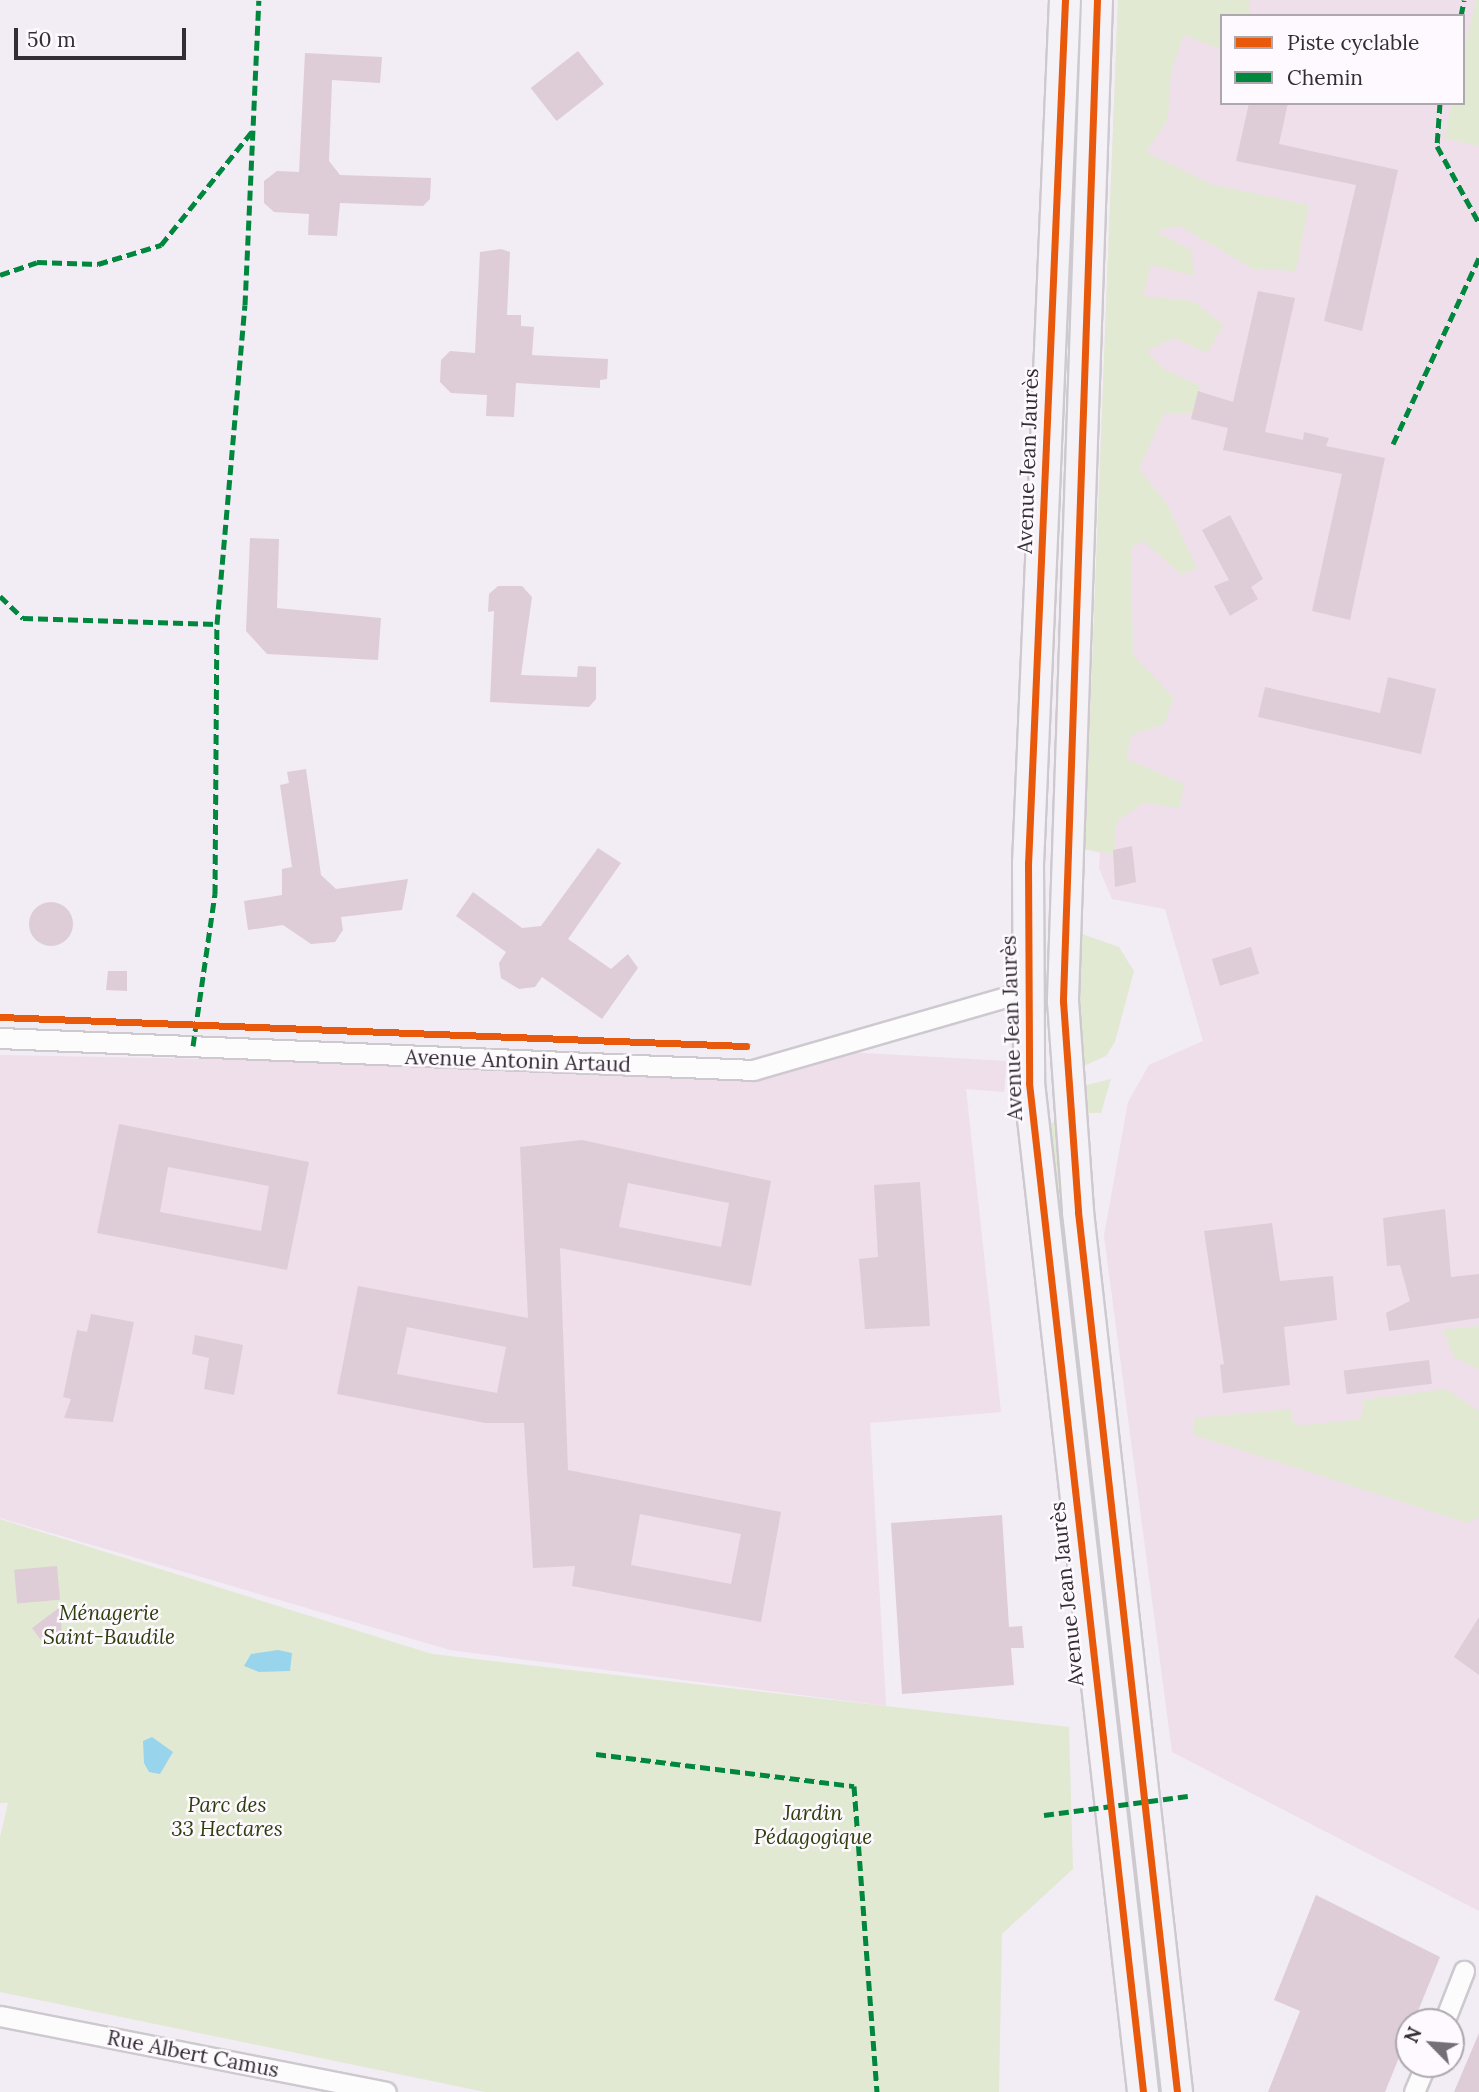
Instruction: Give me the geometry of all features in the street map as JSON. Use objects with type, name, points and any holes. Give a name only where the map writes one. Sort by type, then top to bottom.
[{"type":"main road","name":"Avenue Jean Jaurès","points":[[1065,0],[1026,991],[1032,1131],[1143,2092]]},
{"type":"main road","points":[[1097,0],[1063,1001],[1080,1226],[1177,2092]]},
{"type":"street","name":"Avenue Antonin Artaud","points":[[0,1038],[753,1070],[1026,991]]},
{"type":"street","points":[[1449,2008],[1464,1971]]},
{"type":"street","name":"Rue Albert Camus","points":[[0,2016],[386,2092]]},
{"type":"shaded area","points":[[1118,0],[1479,0],[1479,1911],[1172,1752],[1104,1236],[1128,1102],[1149,1065],[1203,1041],[1165,909],[1112,899],[1099,868],[1100,853],[1085,849]]},
{"type":"shaded area","points":[[827,1051],[1007,1061],[1004,1092],[966,1089],[1001,1412],[870,1423],[886,1706],[450,1650],[0,1518],[0,1055],[753,1070]]},
{"type":"green space","points":[[1118,0],[1249,0],[1250,14],[1220,14],[1220,49],[1184,35],[1171,72],[1168,120],[1146,152],[1211,184],[1309,205],[1296,271],[1253,269],[1180,226],[1155,231],[1191,250],[1195,276],[1151,265],[1143,296],[1193,301],[1224,325],[1207,353],[1174,338],[1146,351],[1165,370],[1199,385],[1210,412],[1164,414],[1139,469],[1167,504],[1197,568],[1182,575],[1143,541],[1131,547],[1133,655],[1174,698],[1164,724],[1131,735],[1127,759],[1184,784],[1180,808],[1144,803],[1117,821],[1114,854],[1085,849]]},
{"type":"green space","points":[[1476,0],[1479,0],[1479,146],[1444,138],[1452,105],[1465,105],[1465,47]]},
{"type":"green space","points":[[1079,933],[1119,947],[1134,971],[1115,1042],[1106,1056],[1086,1065],[1079,1063]]},
{"type":"green space","points":[[1111,1079],[1101,1113],[1081,1113],[1082,1086]]},
{"type":"green space","points":[[1044,1122],[1057,1123],[1163,2092],[1155,2092]]},
{"type":"green space","points":[[1479,1326],[1479,1370],[1454,1357],[1443,1330]]},
{"type":"green space","points":[[1446,1389],[1479,1411],[1479,1517],[1467,1523],[1194,1435],[1194,1418],[1290,1409],[1295,1426],[1362,1419],[1363,1400]]},
{"type":"green space","name":"Parc des 33 Hectares","points":[[0,1519],[432,1654],[1069,1727],[1073,1869],[1002,1934],[999,2092],[485,2092],[0,1992],[0,1837],[8,1803],[0,1803]]},
{"type":"water","points":[[278,1650],[292,1653],[290,1671],[259,1672],[244,1666],[251,1654]]},
{"type":"water","points":[[152,1737],[173,1752],[160,1774],[149,1772],[144,1763],[143,1741]]},
{"type":"building","points":[[578,51],[604,84],[557,121],[531,88]]},
{"type":"building","points":[[305,53],[382,57],[380,83],[332,80],[329,161],[340,175],[431,178],[430,199],[423,206],[340,203],[337,236],[308,235],[309,214],[274,212],[264,203],[264,181],[277,171],[299,172]]},
{"type":"building","points":[[1249,105],[1288,105],[1279,144],[1398,170],[1362,331],[1324,321],[1356,185],[1236,161]]},
{"type":"building","points":[[501,249],[510,252],[507,315],[521,315],[521,326],[534,327],[532,355],[608,359],[607,379],[600,380],[600,388],[516,383],[514,417],[486,416],[487,395],[451,393],[440,382],[441,360],[450,351],[475,353],[480,252]]},
{"type":"building","points":[[1258,291],[1295,298],[1265,432],[1303,440],[1304,432],[1329,438],[1326,446],[1385,458],[1350,620],[1312,611],[1342,474],[1223,450],[1228,428],[1191,419],[1198,391],[1233,402]]},
{"type":"building","points":[[1230,515],[1263,579],[1251,587],[1258,599],[1230,616],[1214,586],[1229,580],[1202,530]]},
{"type":"building","points":[[250,538],[279,539],[277,608],[381,618],[378,660],[267,654],[246,631]]},
{"type":"building","points":[[498,586],[522,586],[532,597],[521,675],[577,677],[578,666],[596,667],[596,699],[589,707],[490,702],[494,611],[488,612],[489,594]]},
{"type":"building","points":[[1388,677],[1436,689],[1421,754],[1258,717],[1265,687],[1380,713]]},
{"type":"building","points":[[306,769],[321,875],[336,889],[408,879],[402,910],[341,917],[343,930],[335,942],[311,944],[283,925],[248,930],[244,901],[282,895],[282,869],[292,867],[280,785],[289,783],[287,772]]},
{"type":"building","points":[[1132,846],[1136,882],[1115,887],[1113,850]]},
{"type":"building","points":[[598,848],[621,863],[568,939],[611,969],[628,954],[638,968],[602,1019],[542,977],[535,987],[519,989],[501,978],[499,963],[506,952],[456,916],[473,892],[522,928],[541,926]]},
{"type":"building","points":[[51,902],[67,908],[73,924],[67,940],[51,946],[35,940],[29,924],[35,908]]},
{"type":"building","points":[[1251,947],[1259,974],[1220,986],[1212,959]]},
{"type":"building","points":[[108,971],[127,971],[127,991],[106,990]]},
{"type":"building","points":[[119,1124],[309,1162],[287,1270],[97,1233]],"holes":[[[168,1167],[269,1186],[261,1231],[160,1212]]]},
{"type":"building","points":[[582,1140],[771,1181],[751,1286],[560,1248],[568,1470],[781,1512],[761,1622],[572,1586],[575,1566],[533,1568],[524,1423],[485,1423],[337,1394],[358,1286],[528,1318],[520,1147]],"holes":[[[628,1183],[729,1203],[721,1247],[619,1227]],[[407,1327],[506,1347],[497,1393],[397,1374]],[[640,1514],[741,1534],[731,1584],[631,1565]]]},
{"type":"building","points":[[920,1182],[930,1326],[865,1329],[859,1259],[878,1257],[874,1185]]},
{"type":"building","points":[[1445,1209],[1451,1277],[1479,1274],[1479,1318],[1389,1331],[1386,1313],[1410,1301],[1400,1265],[1387,1266],[1383,1218]]},
{"type":"building","points":[[1272,1223],[1280,1281],[1333,1276],[1337,1320],[1284,1327],[1290,1385],[1223,1393],[1220,1365],[1224,1364],[1204,1231]]},
{"type":"building","points":[[91,1314],[134,1322],[113,1422],[64,1418],[71,1399],[63,1397],[77,1330],[87,1332]]},
{"type":"building","points":[[195,1335],[243,1345],[234,1395],[204,1389],[209,1358],[192,1354]]},
{"type":"building","points":[[1429,1360],[1432,1384],[1347,1394],[1344,1370]]},
{"type":"building","points":[[1002,1515],[1009,1627],[1022,1626],[1024,1648],[1011,1648],[1014,1685],[902,1694],[891,1523]]},
{"type":"building","points":[[57,1566],[60,1600],[17,1604],[14,1570]]},
{"type":"building","points":[[60,1607],[62,1635],[46,1647],[32,1628]]},
{"type":"building","points":[[1479,1617],[1479,1675],[1454,1657]]},
{"type":"building","points":[[1316,1895],[1440,1957],[1419,2008],[1395,2008],[1395,2067],[1385,2092],[1268,2092],[1300,2011],[1274,2000]]},
{"type":"building","points":[[1479,2033],[1479,2092],[1454,2092],[1460,2078],[1465,2078],[1465,2066]]},
{"type":"marked path","points":[[193,1046],[215,894],[217,624],[245,305],[259,0]]},
{"type":"marked path","points":[[1461,14],[1464,0]]},
{"type":"marked path","points":[[1440,105],[1437,146],[1479,223]]},
{"type":"marked path","points":[[0,275],[37,262],[98,264],[161,245],[253,130]]},
{"type":"marked path","points":[[1393,444],[1479,258]]},
{"type":"marked path","points":[[0,596],[23,618],[217,624]]},
{"type":"marked path","points":[[596,1754],[854,1786],[877,2092]]},
{"type":"marked path","points":[[1044,1815],[1188,1796]]},
{"type":"cycle path","points":[[1065,0],[1028,863],[1029,1083],[1143,2092]]},
{"type":"cycle path","points":[[1097,0],[1063,1001],[1078,1212],[1177,2092]]},
{"type":"cycle path","points":[[0,1017],[746,1046]]},
{"type":"park label","name":"Ménagerie Saint-Baudile","points":[[109,1625]]},
{"type":"park label","name":"Jardin Pédagogique","points":[[813,1825]]}]
